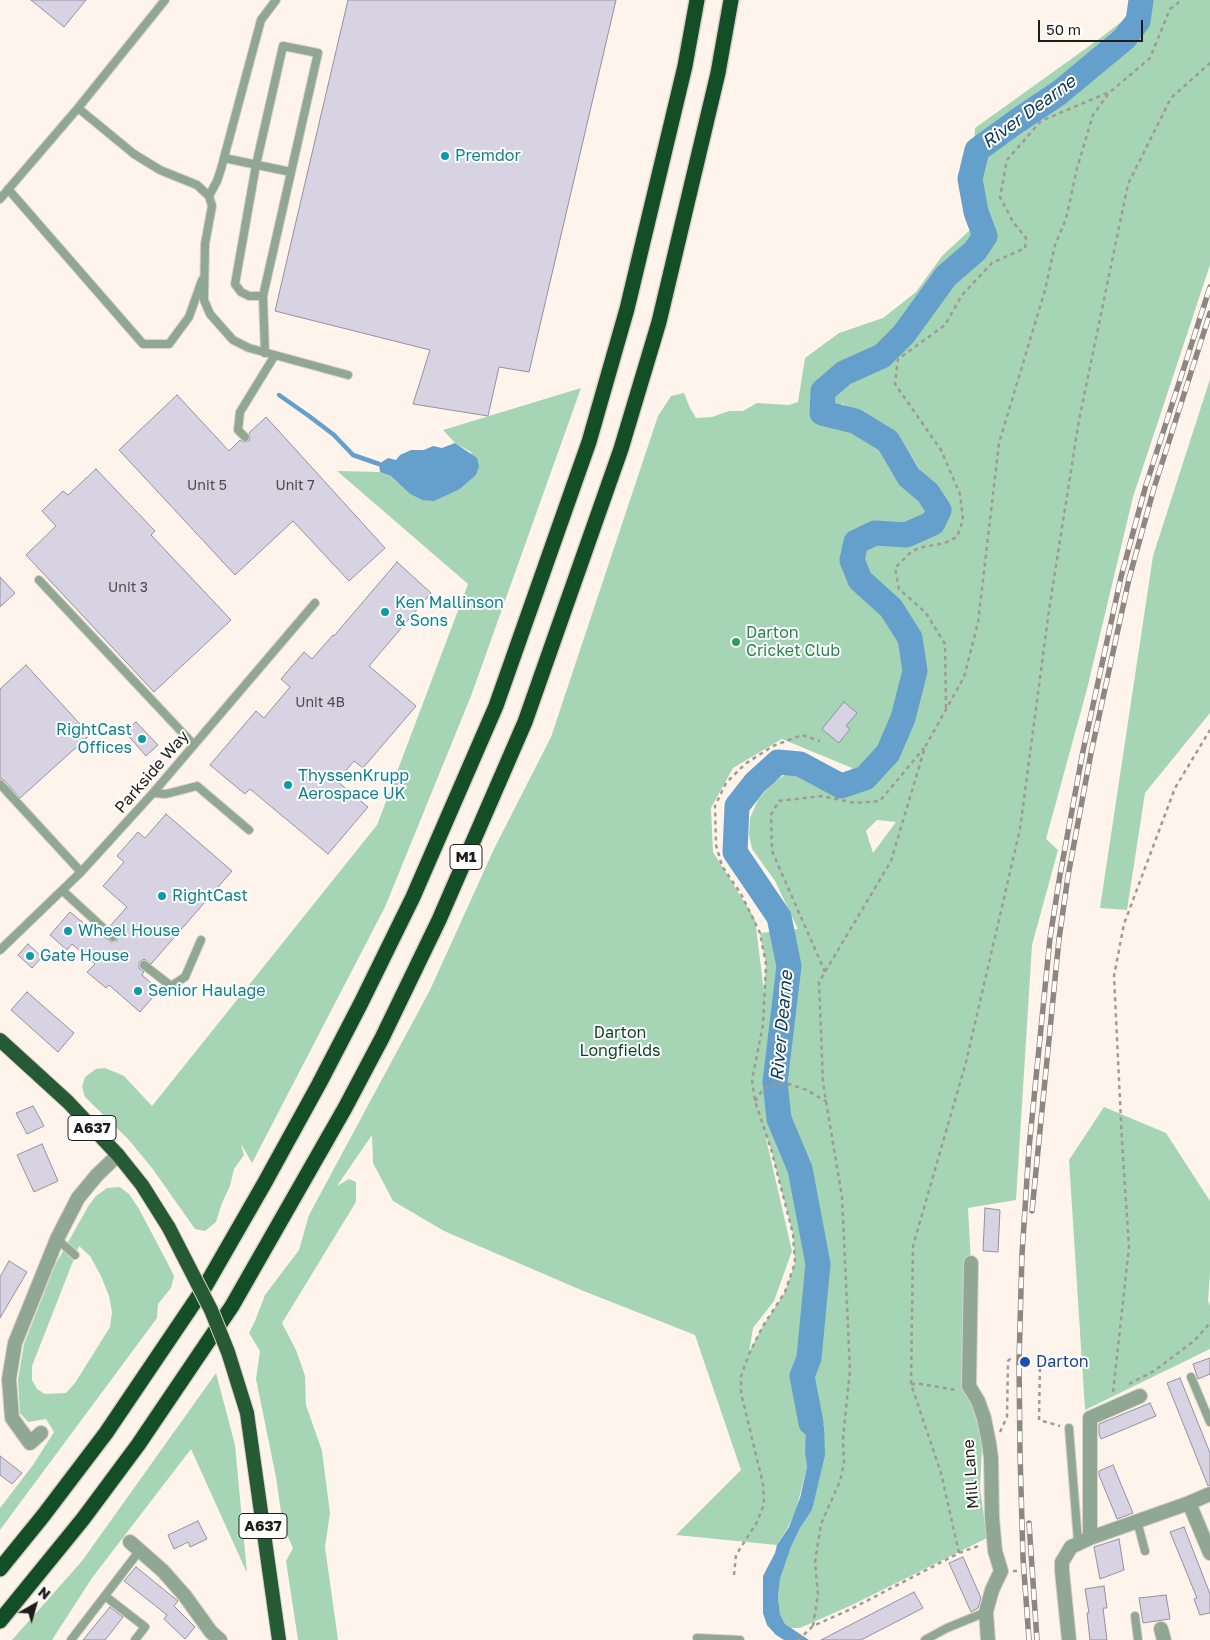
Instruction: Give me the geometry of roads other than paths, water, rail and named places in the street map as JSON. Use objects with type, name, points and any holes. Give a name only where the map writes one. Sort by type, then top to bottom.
[{"type":"highway","name":"M1","points":[[0,1569],[106,1434],[206,1285],[319,1084],[413,897],[496,706],[589,442],[627,309],[686,66],[697,0]]},
{"type":"highway","name":"M1","points":[[0,1621],[83,1519],[138,1444],[232,1306],[345,1108],[382,1038],[438,920],[526,722],[621,448],[659,322],[718,73],[731,0]]},
{"type":"highway","name":"A637","points":[[0,1040],[68,1102],[118,1155],[142,1185],[169,1228],[211,1310],[228,1352],[246,1413],[279,1640]]},
{"type":"street","points":[[41,1433],[30,1443],[12,1418],[9,1379],[15,1343],[56,1239],[78,1198],[96,1175],[118,1155]]},
{"type":"street","name":"Mill Lane","points":[[974,1270],[969,1386],[984,1418],[989,1443],[994,1541],[1001,1571],[992,1590],[986,1612],[988,1640]]},
{"type":"street","points":[[1084,1540],[1090,1418],[1140,1396]]},
{"type":"street","points":[[1069,1640],[1062,1571],[1062,1562],[1066,1553],[1084,1540],[1210,1494]]},
{"type":"street","points":[[1189,1503],[1210,1553]]},
{"type":"street","points":[[135,1546],[163,1571],[185,1596],[211,1632],[220,1640]]},
{"type":"lane","points":[[0,199],[78,108],[165,0]]},
{"type":"lane","points":[[209,196],[217,181],[224,158],[261,20],[276,0]]},
{"type":"lane","points":[[264,296],[248,296],[241,292],[236,284],[256,165],[283,46],[318,53],[264,296],[265,353]]},
{"type":"lane","points":[[78,108],[134,154],[160,170],[197,185],[209,196],[212,206],[205,244],[204,300],[210,314],[233,340],[265,353],[348,375]]},
{"type":"lane","points":[[224,158],[291,172]]},
{"type":"lane","points":[[8,190],[143,344],[169,344],[189,317],[204,276]]},
{"type":"lane","points":[[245,437],[238,430],[240,412],[275,356]]},
{"type":"lane","points":[[39,580],[194,744]]},
{"type":"lane","name":"Parkside Way","points":[[0,950],[63,891],[153,793],[315,603]]},
{"type":"lane","points":[[0,784],[81,872]]},
{"type":"lane","points":[[153,793],[166,794],[197,786],[249,830]]},
{"type":"lane","points":[[63,891],[113,937]]},
{"type":"lane","points":[[144,966],[171,986],[185,977],[201,940]]},
{"type":"lane","points":[[56,1239],[75,1255]]},
{"type":"lane","points":[[1191,1377],[1210,1422]]},
{"type":"lane","points":[[1068,1428],[1084,1540]]},
{"type":"lane","points":[[1137,1521],[1144,1551]]},
{"type":"lane","points":[[71,1640],[105,1596],[135,1546]]},
{"type":"lane","points":[[105,1596],[145,1627],[135,1640]]},
{"type":"lane","points":[[925,1640],[947,1628],[986,1612]]},
{"type":"lane","points":[[1135,1616],[1138,1640]]},
{"type":"lane","points":[[697,1638],[740,1640]]},
{"type":"water","points":[[455,443],[477,458],[479,466],[476,475],[460,489],[434,501],[422,500],[410,494],[391,476],[380,472],[379,464],[388,458],[396,460],[400,455],[411,450],[424,450],[433,446],[442,448]]},
{"type":"water","points":[[811,1386],[824,1427],[825,1455],[812,1510],[800,1528],[791,1547],[780,1579],[778,1597],[780,1614],[785,1624],[809,1640],[784,1640],[776,1635],[767,1625],[763,1613],[763,1576],[777,1545],[789,1527],[800,1498],[807,1467],[805,1453],[806,1413],[802,1391]]},
{"type":"waterway","name":"River Dearne","points":[[811,1423],[802,1376],[809,1358],[818,1264],[800,1169],[779,1119],[775,1082],[789,966],[779,917],[735,852],[737,806],[755,783],[778,762],[800,764],[841,786],[865,778],[888,753],[903,718],[915,671],[910,638],[891,608],[860,580],[852,560],[856,542],[875,533],[906,535],[933,523],[939,510],[928,493],[909,477],[888,441],[855,421],[822,413],[823,391],[844,373],[882,356],[904,334],[946,276],[975,251],[985,236],[976,212],[970,179],[977,150],[1059,93],[1124,39],[1138,21],[1141,0]]},
{"type":"waterway","points":[[279,395],[334,435],[353,455],[379,464]]},
{"type":"railway","points":[[1029,1640],[1023,1558],[1020,1454],[1019,1362],[1022,1254],[1029,1148],[1050,938],[1083,751],[1121,577],[1146,485],[1210,287]]},
{"type":"railway","points":[[1032,1211],[1059,939],[1068,876],[1091,753],[1129,579],[1154,488],[1210,313]]},
{"type":"railway","points":[[1029,1523],[1037,1640]]},
{"type":"place","name":"Premdor","points":[[445,156]]},
{"type":"place","name":"Ken Mallinson & Sons","points":[[385,612]]},
{"type":"place","name":"Darton Cricket Club","points":[[736,642]]},
{"type":"place","name":"RightCast Offices","points":[[142,739]]},
{"type":"place","name":"ThyssenKrupp Aerospace UK","points":[[288,785]]},
{"type":"place","name":"RightCast","points":[[162,896]]},
{"type":"place","name":"Wheel House","points":[[68,931]]},
{"type":"place","name":"Gate House","points":[[30,956]]},
{"type":"place","name":"Senior Haulage","points":[[138,991]]},
{"type":"place","name":"Darton","points":[[1025,1362]]},
{"type":"park label","name":"Darton Longfields","points":[[620,1042]]}]
